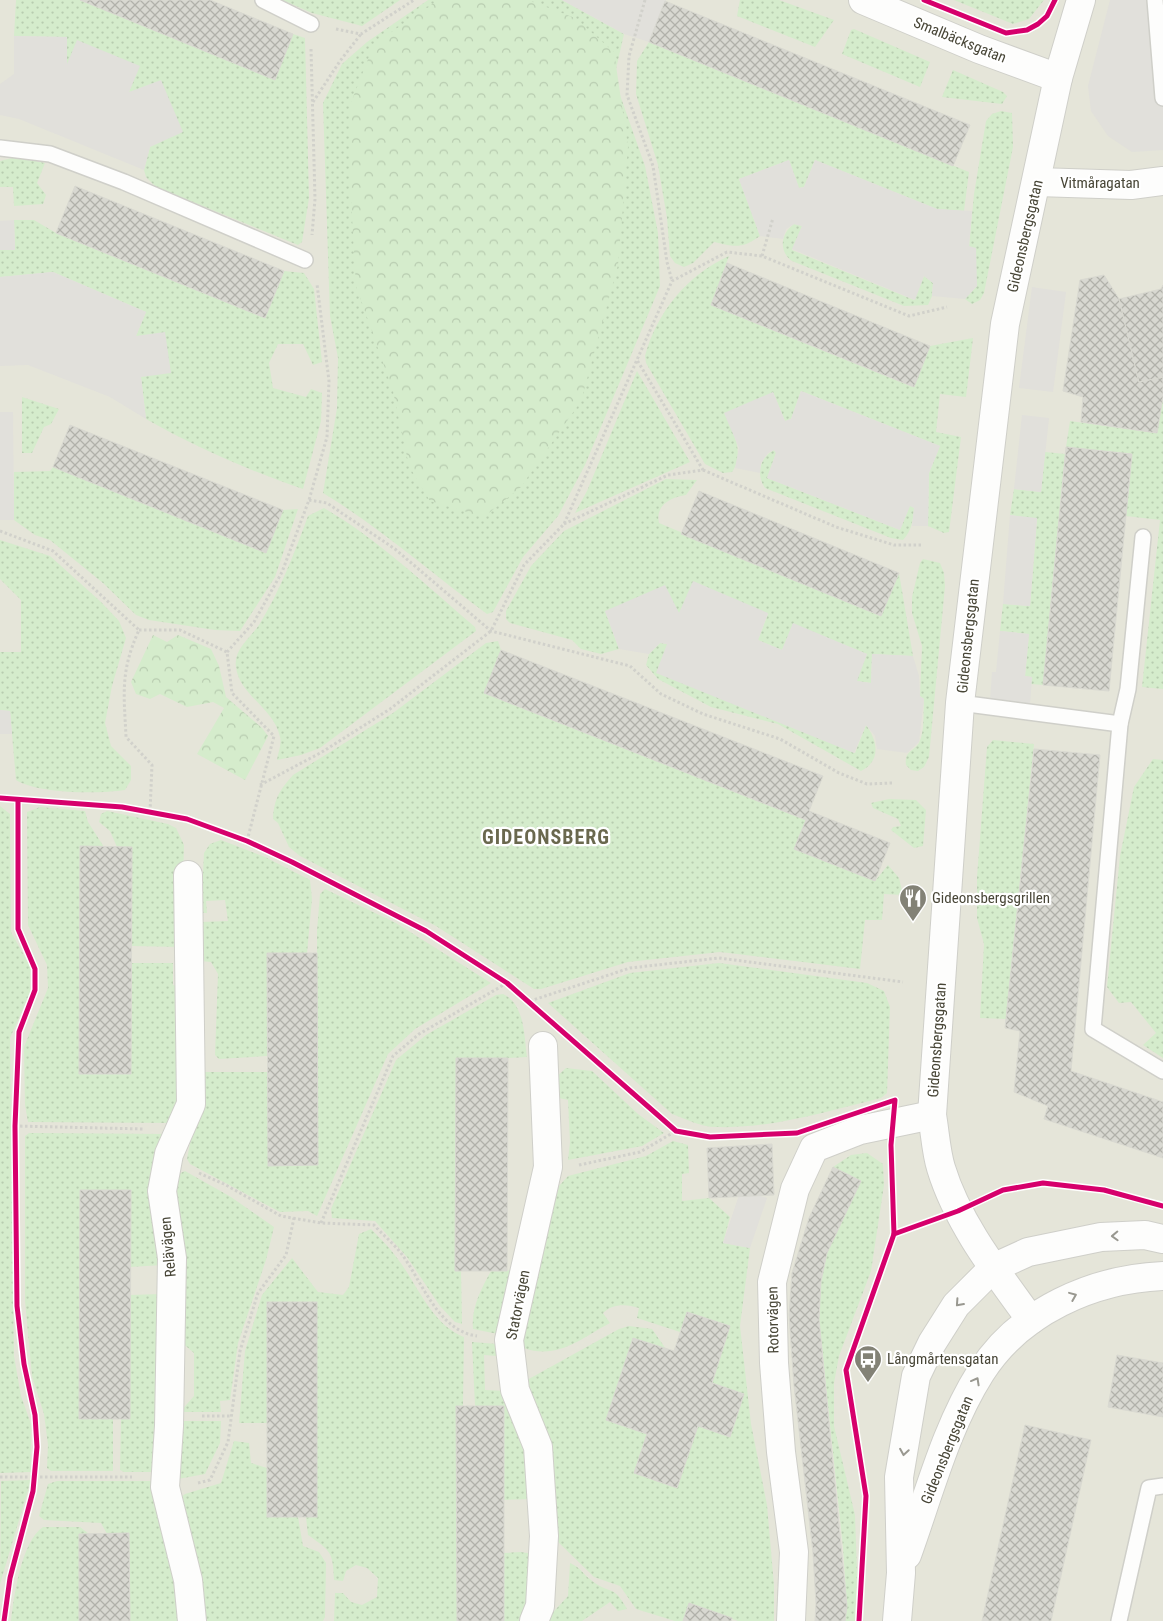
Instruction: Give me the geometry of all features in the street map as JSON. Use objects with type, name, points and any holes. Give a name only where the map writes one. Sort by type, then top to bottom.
[{"type":"street","name":"Smalbäcksgatan","points":[[863,0],[979,49],[1058,78]]},
{"type":"street","name":"Gideonsbergsgatan","points":[[901,1573],[952,1430],[968,1395],[982,1370],[998,1351],[1031,1320],[993,1268],[958,1212],[940,1167],[932,1115],[960,703],[1004,324],[1037,182],[1058,78],[1081,0]]},
{"type":"street","name":"Vitmåragatan","points":[[1037,182],[1130,186],[1163,181]]},
{"type":"street","name":"Relävägen","points":[[188,875],[191,1104],[174,1142],[162,1191],[172,1258],[169,1426],[165,1482],[188,1580],[192,1621]]},
{"type":"street","name":"Statorvägen","points":[[534,1621],[540,1606],[544,1536],[538,1447],[515,1390],[509,1340],[548,1167],[543,1046]]},
{"type":"street","name":"Rotorvägen","points":[[791,1621],[794,1552],[781,1452],[774,1363],[772,1282],[795,1189],[814,1148],[860,1130],[932,1115]]},
{"type":"street","points":[[993,1268],[1028,1252],[1101,1236],[1145,1235],[1163,1239]]},
{"type":"street","name":"Gideonsbergsgatan","points":[[897,1621],[901,1573],[899,1477],[916,1376],[932,1343],[956,1305],[993,1268]]},
{"type":"street","points":[[1031,1320],[1065,1299],[1092,1288],[1123,1281],[1163,1276]]},
{"type":"lane","points":[[263,0],[311,24]]},
{"type":"lane","points":[[1155,0],[1163,98]]},
{"type":"lane","points":[[0,148],[50,154],[124,182],[305,260]]},
{"type":"lane","points":[[1143,536],[1128,689],[1120,724],[1093,1029],[1163,1071]]},
{"type":"lane","points":[[960,703],[1120,724]]},
{"type":"lane","points":[[1119,1621],[1149,1488],[1163,1486]]},
{"type":"path","points":[[312,103],[361,34],[414,0]]},
{"type":"path","points":[[645,0],[628,56],[627,95],[653,166],[666,262],[672,281]]},
{"type":"path","points":[[311,24],[361,34]]},
{"type":"path","points":[[762,256],[773,218]]},
{"type":"path","points":[[260,785],[322,752],[390,709],[491,631],[524,565],[564,524],[672,281],[727,252],[762,256],[909,316],[947,307]]},
{"type":"path","points":[[637,360],[703,470]]},
{"type":"path","points":[[564,524],[668,475],[703,470],[836,527],[894,546],[921,545]]},
{"type":"path","points":[[246,841],[274,736],[232,693],[227,652],[254,622],[282,572],[309,500],[327,503],[395,549],[491,631],[630,666],[661,694],[703,714],[780,739],[839,773],[867,784],[892,783]]},
{"type":"path","points":[[0,531],[53,550],[139,630],[180,630],[227,652]]},
{"type":"path","points":[[139,630],[129,652],[123,680],[126,737],[152,765],[150,812]]},
{"type":"path","points":[[140,810],[159,814]]},
{"type":"path","points":[[238,838],[254,845]]},
{"type":"path","points":[[530,1001],[630,968],[719,958],[903,982]]},
{"type":"path","points":[[500,978],[514,989]]},
{"type":"path","points":[[321,1222],[393,1056],[433,1025],[507,983]]},
{"type":"path","points":[[522,995],[537,1007]]},
{"type":"path","points":[[530,1001],[543,1046]]},
{"type":"path","points":[[16,1117],[16,1136]]},
{"type":"path","points":[[669,1124],[676,1131]]},
{"type":"path","points":[[16,1126],[174,1142],[186,1167],[224,1184],[281,1216],[321,1222],[374,1225],[400,1253],[438,1310],[457,1330],[468,1335],[509,1340]]},
{"type":"path","points":[[548,1167],[567,1168],[640,1152],[676,1131],[685,1132]]},
{"type":"path","points":[[0,1477],[165,1482],[180,1487],[210,1480],[228,1442],[240,1351],[258,1293],[286,1255],[294,1218]]},
{"type":"path","points":[[34,1484],[35,1470]]},
{"type":"shaded area","points":[[0,0],[1163,0],[1163,1621],[0,1621]]},
{"type":"shaded area","points":[[562,0],[666,0],[649,42],[624,34]]},
{"type":"shaded area","points":[[1110,0],[1163,0],[1163,150],[1132,152],[1108,136],[1091,111],[1088,86]]},
{"type":"shaded area","points":[[14,36],[67,37],[67,64],[77,40],[140,66],[129,92],[161,80],[183,132],[150,147],[144,170],[19,119],[0,115],[0,84],[14,74]]},
{"type":"shaded area","points":[[789,160],[799,188],[804,187],[815,160],[937,209],[972,211],[969,246],[976,248],[977,286],[965,299],[932,296],[933,283],[924,276],[915,300],[792,249],[802,226],[794,224],[786,229],[783,239],[760,236],[739,179]]},
{"type":"shaded area","points":[[14,220],[15,250],[0,250],[0,221]]},
{"type":"shaded area","points":[[53,272],[146,312],[136,336],[165,332],[171,373],[141,377],[146,419],[110,397],[28,365],[0,366],[0,277]]},
{"type":"shaded area","points":[[1032,287],[1066,292],[1053,392],[1019,388]]},
{"type":"shaded area","points":[[801,391],[940,446],[929,473],[928,526],[912,526],[914,508],[910,506],[900,530],[767,478],[776,453],[774,450],[768,453],[761,463],[760,473],[735,468],[739,448],[724,413],[773,392],[785,421],[791,419]]},
{"type":"shaded area","points":[[0,412],[13,412],[14,520],[0,520]]},
{"type":"shaded area","points":[[1022,415],[1049,418],[1041,492],[1014,489]]},
{"type":"shaded area","points":[[1010,515],[1037,518],[1030,606],[1003,604]]},
{"type":"shaded area","points":[[693,581],[768,613],[758,640],[782,650],[793,623],[867,654],[857,681],[871,683],[872,654],[913,656],[919,676],[920,696],[924,699],[919,742],[907,753],[877,749],[875,736],[866,725],[854,753],[656,673],[667,644],[660,643],[649,654],[619,649],[605,611],[665,585],[679,613]]},
{"type":"shaded area","points":[[1000,631],[1029,634],[1025,676],[1032,677],[1030,704],[990,700],[992,672],[996,672]]},
{"type":"shaded area","points":[[0,710],[10,711],[12,734],[0,734]]},
{"type":"shaded area","points":[[741,1189],[767,1198],[750,1248],[723,1243]]},
{"type":"green space","points":[[16,0],[80,0],[275,79],[293,34],[305,38],[309,198],[302,242],[298,245],[156,187],[146,177],[144,170],[150,147],[129,92],[139,66],[66,66],[67,37],[14,36]]},
{"type":"green space","points":[[282,0],[400,0],[362,26],[312,13]]},
{"type":"green space","points":[[428,0],[562,0],[624,34],[614,78],[645,166],[658,233],[660,286],[585,465],[558,516],[523,557],[493,612],[487,614],[386,536],[323,493],[337,408],[338,358],[330,316],[323,103],[342,64],[367,42]]},
{"type":"green space","points":[[438,0],[528,0],[575,18],[614,52],[628,147],[618,265],[581,401],[521,487],[484,517],[430,501],[409,466],[393,391],[356,286],[350,182],[350,105],[374,44]]},
{"type":"green space","points":[[740,0],[779,0],[834,20],[815,47],[737,16]]},
{"type":"green space","points":[[954,0],[1044,0],[1029,19],[1013,24]]},
{"type":"green space","points":[[854,29],[930,62],[920,87],[842,54],[851,30]]},
{"type":"green space","points":[[649,42],[969,172],[964,211],[937,209],[815,160],[804,187],[799,188],[789,160],[739,179],[760,236],[738,246],[714,242],[693,263],[684,267],[675,263],[670,256],[667,218],[658,165],[636,94],[637,61]]},
{"type":"green space","points":[[953,70],[1003,92],[1007,96],[1002,104],[942,97]]},
{"type":"green space","points":[[1001,111],[1012,113],[1013,147],[984,293],[980,300],[972,304],[965,299],[977,286],[969,247],[974,194],[986,121],[992,114]]},
{"type":"green space","points":[[16,157],[45,163],[37,183],[46,195],[43,204],[14,206],[13,187],[0,187],[0,161]]},
{"type":"green space","points":[[14,220],[34,220],[56,233],[265,318],[284,271],[304,273],[314,289],[322,362],[313,365],[303,344],[278,344],[269,363],[273,388],[306,397],[311,389],[322,393],[321,421],[303,489],[223,458],[146,419],[136,336],[146,312],[53,272],[0,277],[0,250],[15,249]]},
{"type":"green space","points":[[794,224],[802,226],[792,250],[914,300],[924,276],[933,283],[932,296],[928,305],[904,306],[792,261],[785,252],[783,242],[786,232]]},
{"type":"green space","points":[[729,256],[711,305],[913,387],[930,346],[973,338],[966,397],[940,394],[936,432],[961,437],[949,532],[944,533],[928,526],[929,473],[940,446],[801,391],[791,419],[785,421],[773,392],[735,438],[738,455],[732,472],[723,473],[705,464],[646,363],[645,356],[657,324],[676,297],[700,273]]},
{"type":"green space","points":[[637,371],[690,462],[575,513],[587,491]]},
{"type":"green space","points":[[22,397],[59,409],[51,424],[44,427],[32,453],[22,453]]},
{"type":"green space","points":[[1163,397],[1162,689],[1142,687],[1160,520],[1126,516],[1132,454],[1066,447],[1070,421],[1157,433]]},
{"type":"green space","points":[[774,450],[776,453],[767,478],[900,530],[910,505],[914,508],[913,517],[906,536],[903,540],[891,538],[765,488],[760,478],[760,467],[765,457]]},
{"type":"green space","points":[[1045,452],[1065,454],[1043,685],[1031,684],[1032,677],[1025,676],[1029,634],[1000,631],[1003,604],[1030,606],[1037,519],[1010,515],[1014,489],[1041,492]]},
{"type":"green space","points":[[53,467],[283,510],[298,509],[275,577],[240,631],[215,630],[149,620],[136,615],[103,583],[50,540],[35,535],[14,520],[14,472],[50,471]]},
{"type":"green space","points":[[666,479],[697,480],[686,495],[665,503],[659,511],[659,523],[881,616],[899,573],[913,656],[872,654],[871,683],[856,681],[867,654],[793,624],[782,650],[758,640],[768,614],[683,609],[679,613],[676,610],[605,611],[619,649],[601,654],[581,649],[572,640],[510,623],[506,619],[506,611],[531,566],[564,531]]},
{"type":"green space","points":[[324,508],[364,534],[402,564],[475,627],[476,631],[320,748],[301,755],[277,760],[280,739],[277,727],[243,686],[236,667],[237,655],[243,644],[259,625],[274,599],[308,516]]},
{"type":"green space","points":[[0,540],[50,556],[119,621],[126,638],[112,686],[105,723],[111,746],[131,766],[131,780],[125,790],[69,792],[39,788],[16,780],[10,711],[0,710],[0,652],[21,652],[21,600],[0,579]]},
{"type":"green space","points":[[923,559],[940,563],[944,573],[945,586],[929,757],[924,767],[918,771],[911,770],[906,765],[906,757],[919,743],[923,727],[924,699],[920,696],[922,646],[912,613],[912,597],[920,563]]},
{"type":"green space","points":[[153,635],[167,642],[178,635],[211,649],[219,666],[226,697],[262,728],[268,736],[245,780],[197,754],[224,708],[213,702],[187,707],[160,694],[150,699],[136,694],[131,682]]},
{"type":"green space","points":[[498,641],[501,650],[484,693],[806,820],[794,849],[875,881],[888,865],[899,878],[903,895],[884,894],[882,920],[865,920],[860,969],[720,952],[628,962],[541,989],[534,989],[436,926],[300,856],[289,847],[278,823],[273,819],[278,795],[293,775],[393,713],[486,643]]},
{"type":"green space","points":[[660,643],[668,644],[657,672],[855,753],[866,725],[873,738],[876,750],[872,762],[861,771],[778,724],[711,707],[658,679],[646,665],[649,654]]},
{"type":"green space","points":[[993,740],[1034,744],[1006,1019],[980,1018],[984,944],[977,918],[977,877],[987,747]]},
{"type":"green space","points":[[1153,759],[1163,760],[1163,1058],[1143,1045],[1156,1033],[1131,1002],[1119,1003],[1107,987],[1120,856],[1134,787]]},
{"type":"green space","points":[[889,799],[916,800],[926,810],[923,846],[914,848],[891,830],[893,827],[901,826],[898,819],[873,808],[871,803]]},
{"type":"green space","points":[[0,806],[10,814],[11,932],[30,966],[30,993],[10,1038],[14,1356],[21,1396],[31,1424],[31,1472],[0,1473]]},
{"type":"green space","points":[[40,807],[85,811],[88,822],[104,847],[80,847],[79,1074],[131,1074],[132,963],[173,963],[173,985],[182,987],[183,1082],[175,1123],[28,1122],[25,1105],[24,1047],[48,988],[47,965],[28,925],[27,812]]},
{"type":"green space","points":[[107,811],[168,824],[176,828],[184,845],[181,947],[132,946],[132,847],[117,847],[110,831],[99,822],[101,814]]},
{"type":"green space","points":[[221,840],[265,857],[310,880],[312,899],[307,953],[267,953],[267,1056],[219,1059],[215,1055],[218,974],[211,962],[201,961],[201,922],[228,921],[225,900],[206,901],[207,913],[201,913],[204,853],[210,844]]},
{"type":"green space","points":[[325,889],[396,923],[491,983],[415,1029],[388,1054],[317,1216],[308,1211],[280,1212],[190,1164],[187,1159],[204,1072],[268,1072],[268,1165],[318,1165],[317,931],[320,894]]},
{"type":"green space","points":[[719,963],[867,983],[884,991],[890,1007],[887,1093],[881,1098],[779,1122],[737,1127],[710,1127],[672,1114],[548,1003],[630,973]]},
{"type":"green space","points":[[503,994],[516,1005],[524,1030],[527,1057],[508,1058],[461,1271],[462,1324],[455,1322],[440,1306],[407,1257],[375,1221],[332,1218],[331,1209],[396,1060],[426,1035],[496,995]]},
{"type":"green space","points":[[566,1068],[592,1071],[638,1114],[664,1133],[642,1146],[568,1160],[570,1142],[568,1100],[554,1097],[554,1079]]},
{"type":"green space","points":[[29,1133],[169,1134],[162,1265],[131,1267],[80,1190],[79,1418],[113,1419],[113,1471],[51,1471],[47,1468],[48,1445],[44,1414],[32,1376],[25,1301],[25,1136]]},
{"type":"green space","points":[[673,1141],[688,1145],[689,1173],[682,1174],[682,1201],[709,1198],[730,1217],[723,1243],[750,1248],[740,1326],[751,1424],[767,1505],[774,1585],[774,1621],[738,1621],[689,1604],[683,1621],[675,1621],[636,1609],[620,1586],[594,1577],[553,1537],[526,1391],[527,1380],[619,1329],[629,1326],[652,1329],[666,1349],[633,1338],[606,1420],[647,1434],[634,1473],[677,1488],[698,1426],[730,1437],[744,1394],[712,1383],[730,1326],[687,1312],[680,1332],[637,1318],[639,1308],[625,1305],[611,1307],[603,1313],[610,1323],[579,1341],[558,1350],[536,1351],[523,1348],[522,1321],[559,1186],[568,1176],[646,1156]]},
{"type":"green space","points":[[867,1153],[883,1164],[884,1185],[871,1271],[839,1356],[834,1383],[834,1426],[855,1515],[857,1572],[855,1621],[845,1621],[847,1606],[843,1548],[819,1319],[821,1281],[827,1253],[861,1181],[833,1167],[851,1155]]},
{"type":"green space","points":[[185,1171],[231,1197],[274,1227],[266,1260],[238,1343],[230,1400],[220,1401],[221,1412],[180,1412],[194,1396],[194,1353],[180,1341],[174,1232],[176,1175]]},
{"type":"green space","points":[[371,1229],[394,1254],[434,1313],[453,1331],[464,1337],[463,1406],[457,1406],[457,1621],[334,1621],[335,1593],[343,1593],[351,1602],[362,1605],[377,1597],[378,1578],[367,1568],[356,1565],[346,1571],[343,1581],[334,1580],[333,1563],[329,1553],[322,1545],[308,1535],[306,1517],[317,1517],[317,1302],[267,1302],[267,1423],[239,1423],[245,1351],[262,1295],[292,1258],[318,1292],[343,1295],[349,1287],[359,1234]]},
{"type":"green space","points":[[516,1267],[498,1334],[473,1329],[475,1306],[491,1271],[507,1271]]},
{"type":"green space","points":[[161,1294],[162,1331],[152,1472],[124,1472],[120,1470],[121,1419],[130,1295]]},
{"type":"green space","points":[[472,1342],[497,1344],[497,1356],[484,1355],[485,1390],[507,1391],[521,1425],[533,1499],[504,1500],[504,1406],[475,1406]]},
{"type":"green space","points":[[178,1421],[221,1421],[220,1443],[205,1474],[178,1479]]},
{"type":"green space","points":[[234,1441],[249,1443],[251,1463],[267,1468],[298,1517],[303,1546],[319,1552],[326,1563],[325,1617],[323,1621],[200,1621],[177,1500],[185,1494],[221,1483]]},
{"type":"green space","points":[[31,1480],[0,1584],[1,1481]]},
{"type":"green space","points":[[57,1481],[150,1481],[159,1485],[185,1621],[130,1621],[129,1533],[107,1534],[101,1523],[44,1520],[39,1516],[48,1484]]},
{"type":"green space","points":[[43,1527],[80,1527],[89,1534],[79,1534],[79,1621],[11,1621],[24,1557],[35,1534]]},
{"type":"green space","points":[[520,1552],[535,1554],[524,1621],[504,1621],[504,1553]]},
{"type":"green space","points":[[570,1563],[597,1584],[614,1592],[627,1609],[618,1611],[610,1602],[582,1621],[545,1621],[568,1596]]},
{"type":"building","points":[[80,0],[210,0],[293,34],[275,80]]},
{"type":"building","points":[[665,1],[970,125],[953,166],[649,42]]},
{"type":"building","points":[[75,186],[284,271],[265,318],[56,233]]},
{"type":"building","points":[[727,263],[930,346],[914,387],[711,305]]},
{"type":"building","points":[[1104,275],[1119,299],[1139,382],[1163,377],[1163,397],[1157,433],[1081,422],[1083,397],[1063,391],[1080,280]]},
{"type":"building","points":[[1163,285],[1163,377],[1139,382],[1119,299],[1161,289]]},
{"type":"building","points":[[70,425],[283,510],[266,553],[53,467]]},
{"type":"building","points":[[1066,447],[1132,454],[1109,691],[1043,685]]},
{"type":"building","points":[[699,491],[899,573],[881,616],[681,534]]},
{"type":"building","points":[[501,650],[823,776],[809,811],[890,843],[875,881],[794,849],[806,820],[484,693]]},
{"type":"building","points":[[1034,749],[1100,755],[1071,1071],[1163,1102],[1163,1158],[1044,1119],[1048,1106],[1014,1092],[1020,1031],[1005,1028]]},
{"type":"building","points":[[80,846],[132,847],[131,1074],[79,1074]]},
{"type":"building","points":[[267,953],[317,953],[318,1165],[268,1166]]},
{"type":"building","points":[[456,1058],[508,1058],[507,1271],[455,1271]]},
{"type":"building","points":[[772,1144],[774,1195],[709,1198],[707,1148]]},
{"type":"building","points":[[833,1167],[861,1181],[827,1253],[821,1281],[819,1319],[847,1606],[845,1621],[815,1621],[816,1603],[813,1553],[794,1386],[789,1315],[792,1273],[809,1218]]},
{"type":"building","points":[[80,1190],[131,1190],[130,1419],[79,1419]]},
{"type":"building","points":[[267,1302],[317,1302],[317,1517],[267,1517]]},
{"type":"building","points":[[687,1312],[730,1326],[712,1383],[744,1394],[730,1437],[698,1426],[677,1488],[634,1473],[647,1434],[606,1420],[633,1338],[674,1351]]},
{"type":"building","points":[[1117,1355],[1163,1363],[1163,1417],[1108,1407]]},
{"type":"building","points":[[456,1406],[504,1406],[504,1621],[457,1621]]},
{"type":"building","points":[[1025,1425],[1091,1440],[1051,1621],[982,1621]]},
{"type":"building","points":[[129,1533],[130,1621],[79,1621],[79,1534]]},
{"type":"building","points":[[689,1603],[732,1618],[731,1621],[683,1621]]},
{"type":"cycle path","points":[[924,0],[1006,33],[1027,30],[1038,24],[1047,16],[1055,0]]},
{"type":"cycle path","points":[[0,798],[122,807],[187,819],[247,841],[292,862],[426,931],[507,983],[676,1131],[710,1137],[797,1133],[895,1100],[891,1145],[894,1234],[846,1370],[866,1496],[859,1621]]},
{"type":"cycle path","points":[[4,1621],[10,1578],[33,1491],[37,1447],[35,1415],[24,1364],[17,1306],[15,1126],[19,1032],[35,990],[35,969],[18,929],[18,800]]},
{"type":"cycle path","points":[[894,1234],[958,1211],[1003,1190],[1043,1183],[1104,1190],[1163,1206]]},
{"type":"place","name":"Gideonsbergsgrillen","points":[[913,922]]},
{"type":"place","name":"Långmårtensgatan","points":[[868,1383]]},
{"type":"district","name":"GIDEONSBERG","points":[[546,837]]}]
